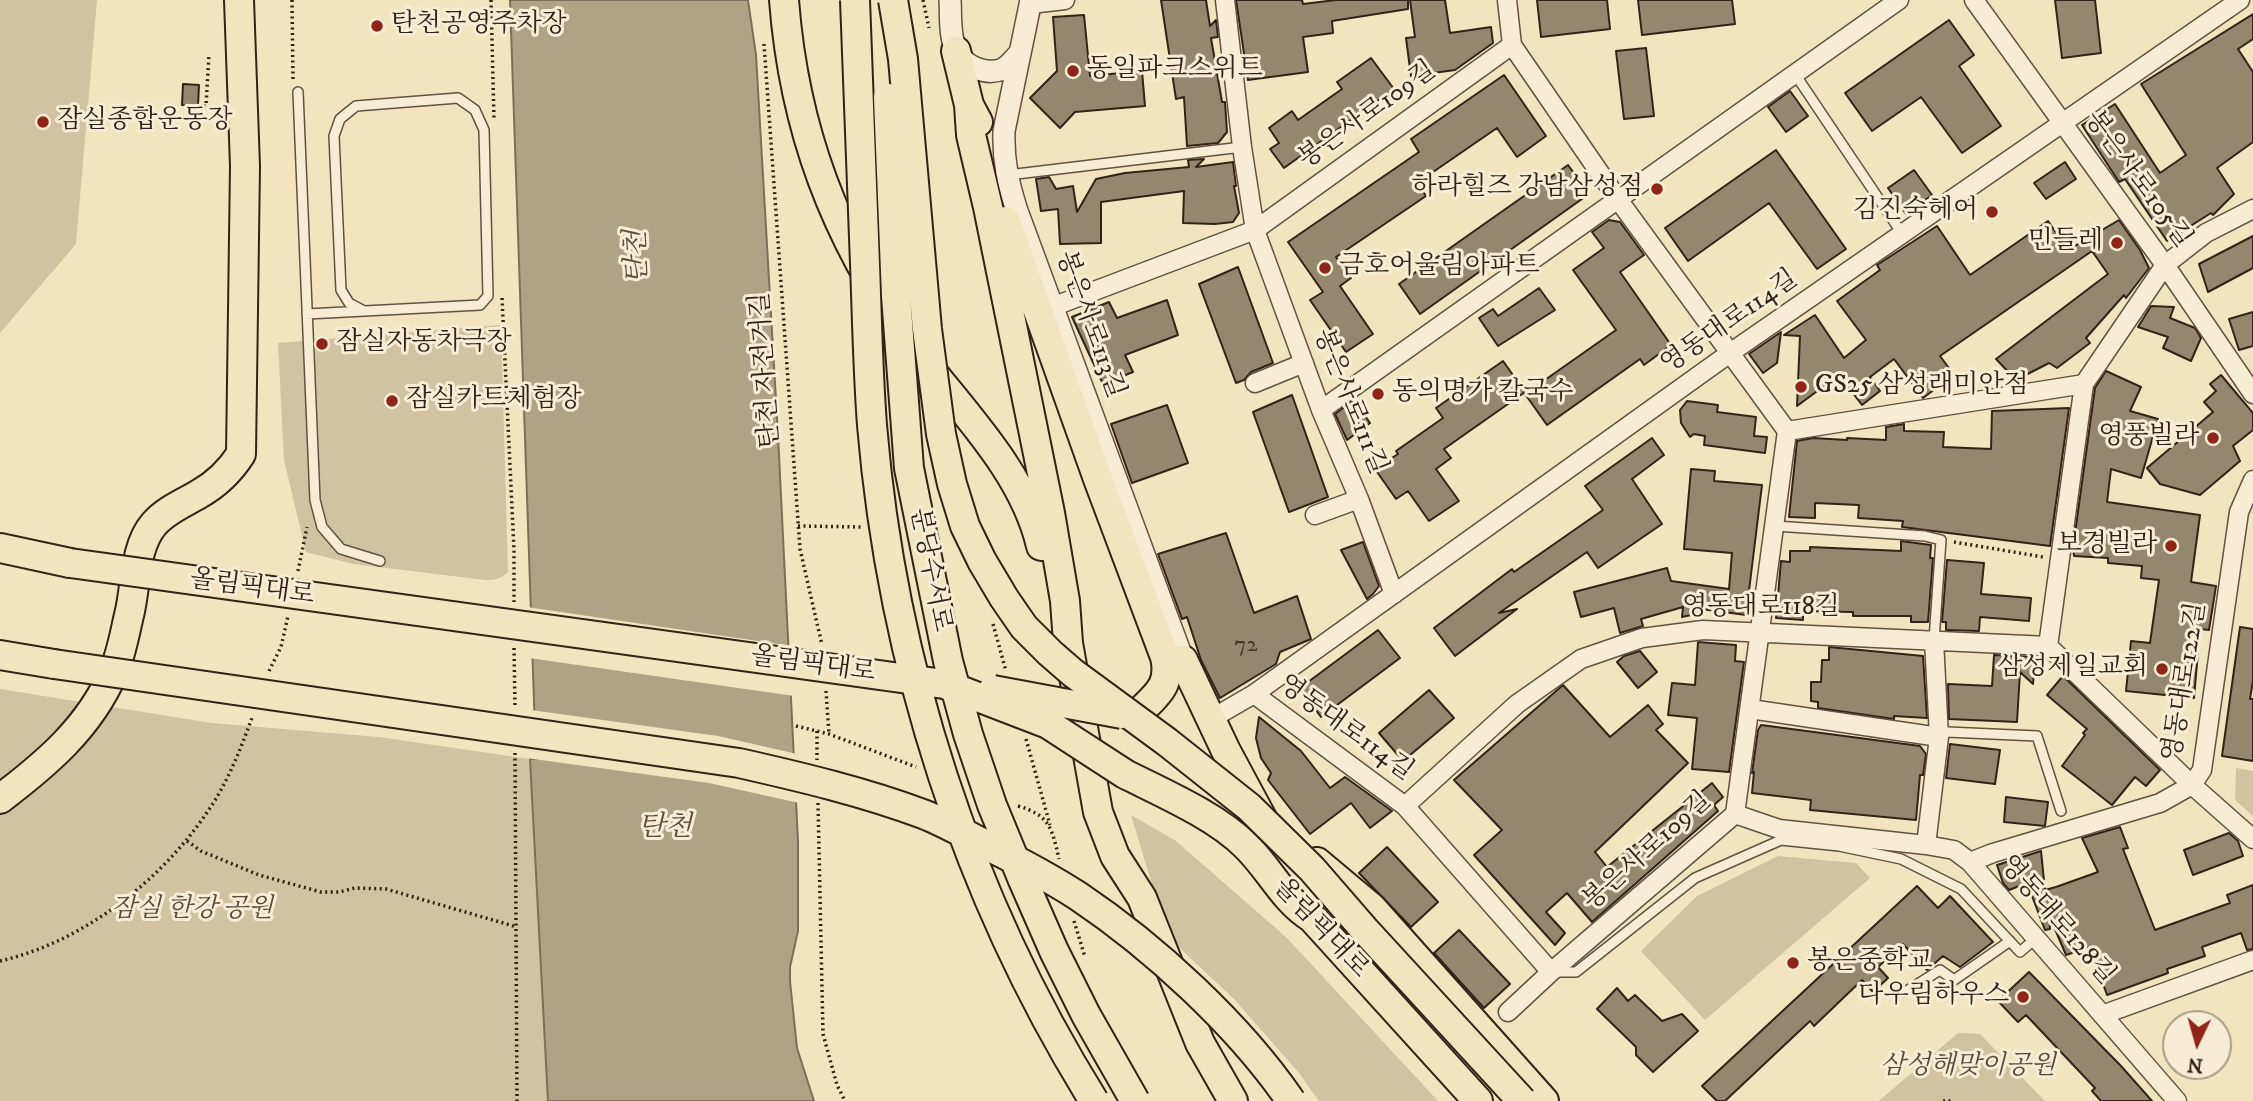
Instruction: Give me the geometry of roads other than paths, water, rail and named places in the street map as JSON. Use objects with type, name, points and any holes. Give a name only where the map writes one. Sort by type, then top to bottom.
[{"type":"highway","points":[[0,799],[54,756],[72,737],[102,695],[114,671],[124,640],[142,544],[155,523],[230,471],[241,454],[245,166],[239,0]]},
{"type":"highway","points":[[784,0],[787,34],[800,106],[813,157],[829,201],[879,297],[911,343],[973,421],[1031,515],[1039,535],[1052,603],[1068,643]]},
{"type":"highway","name":"분당수서로","points":[[855,0],[872,424],[899,611],[932,744],[971,858],[1023,974],[1094,1101]]},
{"type":"highway","points":[[891,0],[903,59],[927,329],[942,434],[952,484],[965,527],[982,561],[1017,617],[1049,653],[1248,807],[1312,869],[1522,1101]]},
{"type":"highway","name":"분당수서로","points":[[891,0],[887,58],[896,296],[908,468],[948,661],[968,734],[992,805],[1022,878],[1086,1015],[1135,1101]]},
{"type":"highway","points":[[956,51],[1050,513],[1065,601],[1068,643],[1098,812],[1115,856],[1142,898],[1200,1043],[1233,1101]]},
{"type":"highway","points":[[944,684],[1002,691],[1135,717],[1163,688],[1167,678],[1165,657],[999,202],[984,136],[969,105]]},
{"type":"highway","name":"올림픽대로","points":[[0,548],[70,563],[944,684],[1048,724],[1125,774],[1205,816],[1246,845],[1297,909],[1312,918],[1478,1101]]},
{"type":"highway","points":[[0,655],[739,763],[805,778],[924,815],[1049,879],[1135,939],[1235,1032],[1291,1101]]},
{"type":"highway","points":[[1184,660],[1210,719],[1312,918]]},
{"type":"highway","points":[[1261,815],[1371,908],[1545,1101]]},
{"type":"street","points":[[950,0],[956,51],[969,65],[978,70],[993,71],[1004,68],[1019,54]]},
{"type":"street","points":[[1030,2],[1065,0]]},
{"type":"street","name":"봉은사로111길","points":[[1225,0],[1242,147],[1255,230],[1321,410],[1359,499],[1394,594]]},
{"type":"street","points":[[1507,0],[1512,45],[1617,198],[1787,430],[2084,384]]},
{"type":"street","points":[[1321,410],[1899,0]]},
{"type":"street","name":"봉은사로105길","points":[[1974,0],[2165,265],[2253,394]]},
{"type":"street","name":"영동대로114길","points":[[1210,719],[1254,694],[1730,353],[2240,0]]},
{"type":"street","name":"봉은사로113길","points":[[1030,2],[1004,131],[1006,175],[1052,307],[1184,660]]},
{"type":"street","name":"봉은사로109길","points":[[1255,230],[1512,45]]},
{"type":"street","points":[[2253,209],[2206,233],[2165,265],[2084,384],[2048,646],[2192,785],[2253,839]]},
{"type":"street","points":[[1052,307],[1255,230]]},
{"type":"street","points":[[1255,383],[1304,363]]},
{"type":"street","name":"봉은사로109길","points":[[1508,1012],[1735,814],[1787,430]]},
{"type":"street","name":"영동대로122길","points":[[1970,862],[2160,803],[2192,785],[2202,770],[2239,512],[2253,480]]},
{"type":"street","points":[[1315,515],[1359,499]]},
{"type":"street","name":"영동대로118길","points":[[1405,806],[1517,704],[1581,659],[1642,638],[1703,630],[1759,631],[2048,646]]},
{"type":"street","points":[[1926,845],[1939,737],[1934,640]]},
{"type":"street","name":"영동대로114길","points":[[1254,694],[1405,806]]},
{"type":"street","points":[[1750,709],[1939,737]]},
{"type":"street","points":[[1405,806],[1551,972]]},
{"type":"street","points":[[1735,814],[1779,829],[1954,850],[1970,862]]},
{"type":"street","name":"영동대로128길","points":[[1970,862],[2177,1101]]},
{"type":"street","name":"영동대로128길","points":[[2102,1015],[2253,960]]},
{"type":"lane","points":[[1795,74],[1903,235]]},
{"type":"lane","points":[[298,92],[315,500],[322,527],[341,549],[380,561]]},
{"type":"lane","points":[[307,314],[480,305],[488,296],[484,130],[475,110],[458,98],[356,106],[340,119],[334,136],[341,290],[349,303],[364,311]]},
{"type":"lane","points":[[1006,175],[1242,147]]},
{"type":"lane","points":[[1775,526],[1925,536],[1941,540],[1934,640]]},
{"type":"lane","points":[[1939,737],[1947,732],[2036,736],[2061,811]]},
{"type":"lane","points":[[1551,972],[1576,972],[1695,878],[1781,840],[1839,846],[1900,859],[1961,889],[2020,952],[2035,939]]},
{"type":"lane","points":[[1905,992],[1940,970],[1954,980],[2010,942]]},
{"type":"water","name":"탄천","points":[[510,0],[748,0],[756,55],[798,841],[798,931],[790,967],[790,981],[797,1048],[814,1101],[548,1101],[530,759],[536,759]]},
{"type":"place","name":"탄천공영주차장","points":[[377,26]]},
{"type":"place","name":"동일파크스위트","points":[[1073,71]]},
{"type":"place","name":"잠실종합운동장","points":[[43,122]]},
{"type":"place","name":"하라힐즈 강남삼성점","points":[[1657,189]]},
{"type":"place","name":"김진숙헤어","points":[[1992,212]]},
{"type":"place","name":"민들레","points":[[2117,243]]},
{"type":"place","name":"금호어울림아파트","points":[[1325,268]]},
{"type":"place","name":"잠실자동차극장","points":[[322,344]]},
{"type":"place","name":"GS25 삼성래미안점","points":[[1801,387]]},
{"type":"place","name":"동의명가 칼국수","points":[[1378,394]]},
{"type":"place","name":"잠실카트체험장","points":[[392,401]]},
{"type":"place","name":"영풍빌라","points":[[2213,438]]},
{"type":"place","name":"보경빌라","points":[[2171,546]]},
{"type":"place","name":"삼성제일교회","points":[[2162,669]]},
{"type":"place","name":"봉은중학교","points":[[1793,963]]},
{"type":"place","name":"다우림하우스","points":[[2023,997]]},
{"type":"park label","name":"잠실 한강 공원","points":[[192,911]]},
{"type":"park label","name":"삼성해맞이공원","points":[[1968,1068]]}]
